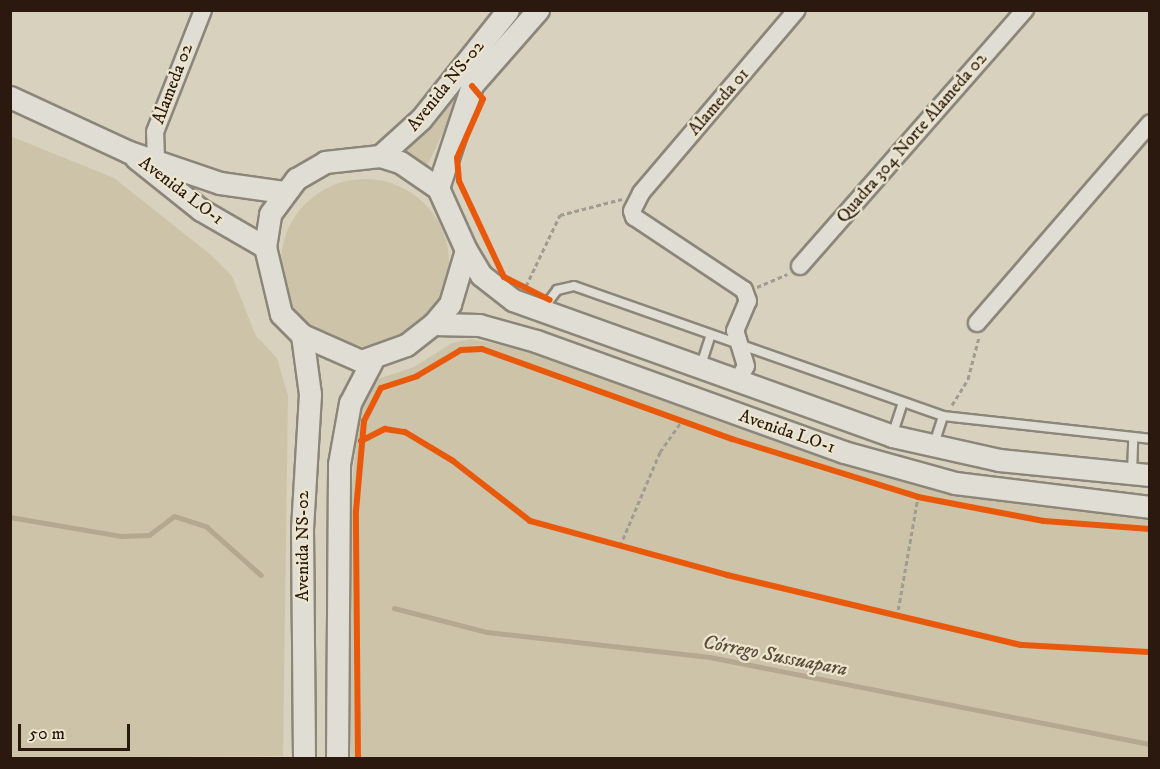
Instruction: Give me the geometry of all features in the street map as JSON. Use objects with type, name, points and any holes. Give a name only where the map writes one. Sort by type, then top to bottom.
[{"type":"street","name":"Alameda 02","points":[[156,159],[154,132],[203,10]]},
{"type":"street","name":"Avenida NS-02","points":[[380,156],[421,119],[508,10]]},
{"type":"street","name":"Avenida NS-02","points":[[438,188],[472,85],[538,10]]},
{"type":"street","name":"Alameda 01","points":[[641,193],[797,10]]},
{"type":"street","name":"Quadra 304 Norte Alameda 02","points":[[800,266],[1025,10]]},
{"type":"street","name":"Avenida LO-1","points":[[10,97],[129,152],[156,159],[220,183],[283,192]]},
{"type":"street","points":[[977,323],[1149,123]]},
{"type":"street","name":"Avenida LO-1","points":[[129,152],[201,210],[265,247]]},
{"type":"street","points":[[380,156],[400,162],[438,188],[466,250],[450,304],[433,324],[372,361],[331,350],[302,335],[281,314],[265,247],[270,214],[283,192],[326,162],[380,156]]},
{"type":"street","points":[[641,193],[634,203],[634,217],[744,290],[748,301],[735,331],[745,350],[746,366],[737,382]]},
{"type":"street","name":"Avenida LO-1","points":[[466,250],[496,290],[546,305],[699,368],[892,436],[999,460],[1140,475]]},
{"type":"street","name":"Avenida LO-1","points":[[433,324],[479,325],[536,341],[844,452],[955,483],[1149,507]]},
{"type":"street","name":"Avenida NS-02","points":[[302,335],[310,394],[302,550],[304,759]]},
{"type":"street","name":"Avenida NS-02","points":[[337,759],[336,551],[341,438],[353,394],[372,361]]},
{"type":"lane","points":[[546,305],[561,288],[574,286],[745,350],[902,405],[943,416],[1149,439]]},
{"type":"lane","points":[[699,368],[710,337]]},
{"type":"lane","points":[[892,436],[902,405]]},
{"type":"lane","points":[[933,446],[943,416]]},
{"type":"lane","points":[[1133,438],[1140,475]]},
{"type":"path","points":[[525,289],[560,215],[641,193]]},
{"type":"path","points":[[744,290],[771,283],[800,266]]},
{"type":"path","points":[[518,285],[546,305]]},
{"type":"path","points":[[943,416],[968,379],[977,323]]},
{"type":"path","points":[[671,417],[692,425]]},
{"type":"path","points":[[620,546],[660,452],[682,421]]},
{"type":"path","points":[[907,494],[927,499]]},
{"type":"path","points":[[897,617],[918,497]]},
{"type":"path","points":[[610,543],[630,549]]},
{"type":"path","points":[[886,615],[908,620]]},
{"type":"shaded area","points":[[515,11],[527,11],[467,82],[427,166],[397,150]]},
{"type":"shaded area","points":[[10,136],[114,178],[211,255],[232,276],[256,336],[277,358],[288,396],[283,756],[11,758]]},
{"type":"shaded area","points":[[365,179],[397,185],[412,193],[424,204],[435,216],[443,231],[449,263],[443,295],[435,310],[424,322],[412,333],[397,341],[365,347],[333,341],[318,333],[306,322],[295,310],[287,295],[281,263],[287,231],[295,216],[306,204],[318,193],[333,185]]},
{"type":"shaded area","points":[[471,339],[530,351],[707,416],[962,494],[1149,514],[1149,758],[351,758],[350,506],[360,403],[372,381],[414,367],[452,343]]},
{"type":"waterway","name":"Córrego Sussuapara","points":[[10,517],[121,536],[149,535],[174,516],[207,527],[261,575]]},
{"type":"waterway","name":"Córrego Sussuapara","points":[[394,608],[487,632],[710,657],[1150,744]]},
{"type":"cycle path","points":[[472,86],[483,99],[457,158],[459,181],[504,277],[550,300]]},
{"type":"cycle path","points":[[358,758],[356,511],[364,421],[381,388],[417,376],[461,350],[482,349],[732,439],[918,497],[1044,521],[1150,529]]},
{"type":"cycle path","points":[[361,441],[385,429],[405,432],[453,461],[530,521],[727,575],[1021,645],[1150,652]]}]
